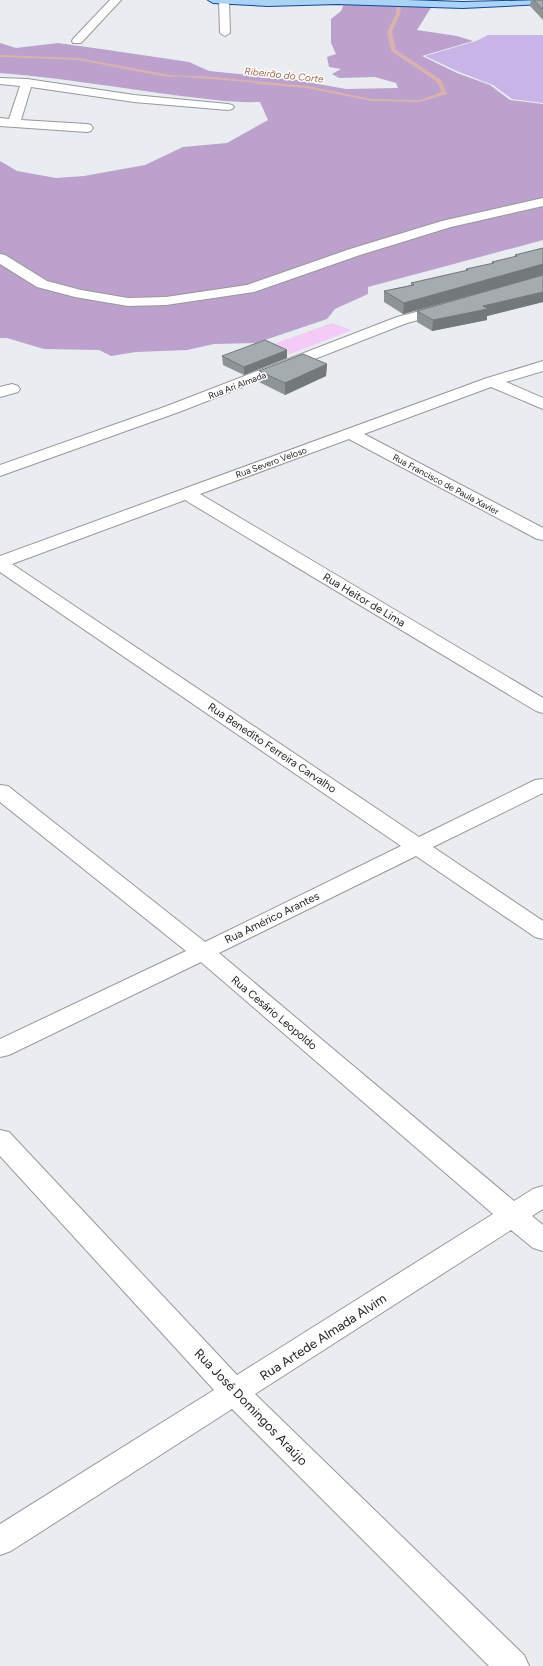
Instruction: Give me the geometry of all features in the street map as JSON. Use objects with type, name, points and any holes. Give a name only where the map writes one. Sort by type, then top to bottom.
[{"type":"main road","points":[[220,0],[268,2],[340,1]]},
{"type":"main road","points":[[321,0],[492,5],[543,1]]},
{"type":"main road","points":[[432,4],[504,0]]},
{"type":"street","points":[[77,41],[116,0]]},
{"type":"street","points":[[220,0],[225,33]]},
{"type":"street","points":[[0,81],[26,82],[122,97],[228,107]]},
{"type":"street","points":[[14,123],[26,82]]},
{"type":"street","points":[[0,122],[87,128]]},
{"type":"street","points":[[0,258],[42,284],[80,294],[128,302],[166,301],[249,289],[355,252],[440,226],[543,202]]},
{"type":"street","name":"Rua Ari Almada","points":[[3,465],[173,409],[402,320],[461,303]]},
{"type":"street","name":"Rua Severo Veloso","points":[[0,563],[185,493],[492,381],[543,366]]},
{"type":"street","points":[[492,381],[543,404]]},
{"type":"street","name":"Rua Francisco de Paula Xavier","points":[[350,433],[543,535]]},
{"type":"street","name":"Rua Heitor de Lima","points":[[185,493],[543,708]]},
{"type":"street","name":"Rua Benedito Ferreira Carvalho","points":[[0,563],[543,932]]},
{"type":"street","name":"Rua Américo Arantes","points":[[0,1049],[203,952],[543,785]]},
{"type":"street","name":"Rua Cesário Leopoldo","points":[[0,790],[203,952],[543,1241]]},
{"type":"street","name":"Rua José Domingos Araújo","points":[[0,1139],[235,1393],[512,1666]]},
{"type":"street","name":"Rua Artede Almada Alvim","points":[[0,1541],[543,1196]]},
{"type":"shaded area","points":[[398,0],[400,0],[398,14],[390,32],[394,51],[439,81],[445,93],[419,101],[442,92],[437,81],[391,51],[387,32],[396,14]]},
{"type":"shaded area","points":[[344,4],[432,6],[417,30],[457,36],[473,41],[422,56],[457,73],[490,85],[510,100],[543,104],[543,240],[368,287],[368,294],[335,309],[327,319],[256,343],[214,344],[187,350],[136,352],[111,356],[99,350],[44,349],[7,338],[0,338],[0,161],[17,171],[56,178],[84,176],[145,165],[183,147],[227,143],[268,120],[260,102],[240,102],[181,96],[68,80],[0,73],[0,43],[16,48],[58,43],[189,62],[209,71],[296,80],[346,89],[398,88],[396,83],[375,77],[339,78],[332,74],[341,69],[329,67],[327,57],[336,54],[331,43],[331,19],[341,11]]},
{"type":"shaded area","points":[[488,35],[543,35],[543,103],[512,99],[493,85],[459,72],[425,56],[476,41]]},
{"type":"shaded area","points":[[0,56],[80,59],[162,75],[202,76],[308,86],[374,100],[404,101],[372,100],[306,87],[161,75],[79,59]]},
{"type":"shaded area","points":[[332,323],[352,330],[290,354],[271,345]]},
{"type":"building","points":[[534,0],[543,0],[543,10]]},
{"type":"building","points":[[543,248],[543,264],[404,303],[384,291],[414,285],[411,283],[468,270],[466,269],[494,263],[492,262]]},
{"type":"building","points":[[543,275],[543,292],[483,306],[488,309],[433,320],[417,311]]},
{"type":"building","points":[[265,340],[287,350],[244,367],[222,356]]},
{"type":"building","points":[[303,354],[327,364],[285,383],[259,371]]},
{"type":"waterway","name":"Ribeirão do Corte","points":[[257,83],[306,87],[372,100],[420,101],[445,93],[439,81],[394,51],[390,32],[398,14],[400,0]]},
{"type":"waterway","name":"Ribeirão do Corte","points":[[0,56],[79,59],[173,76]]}]
